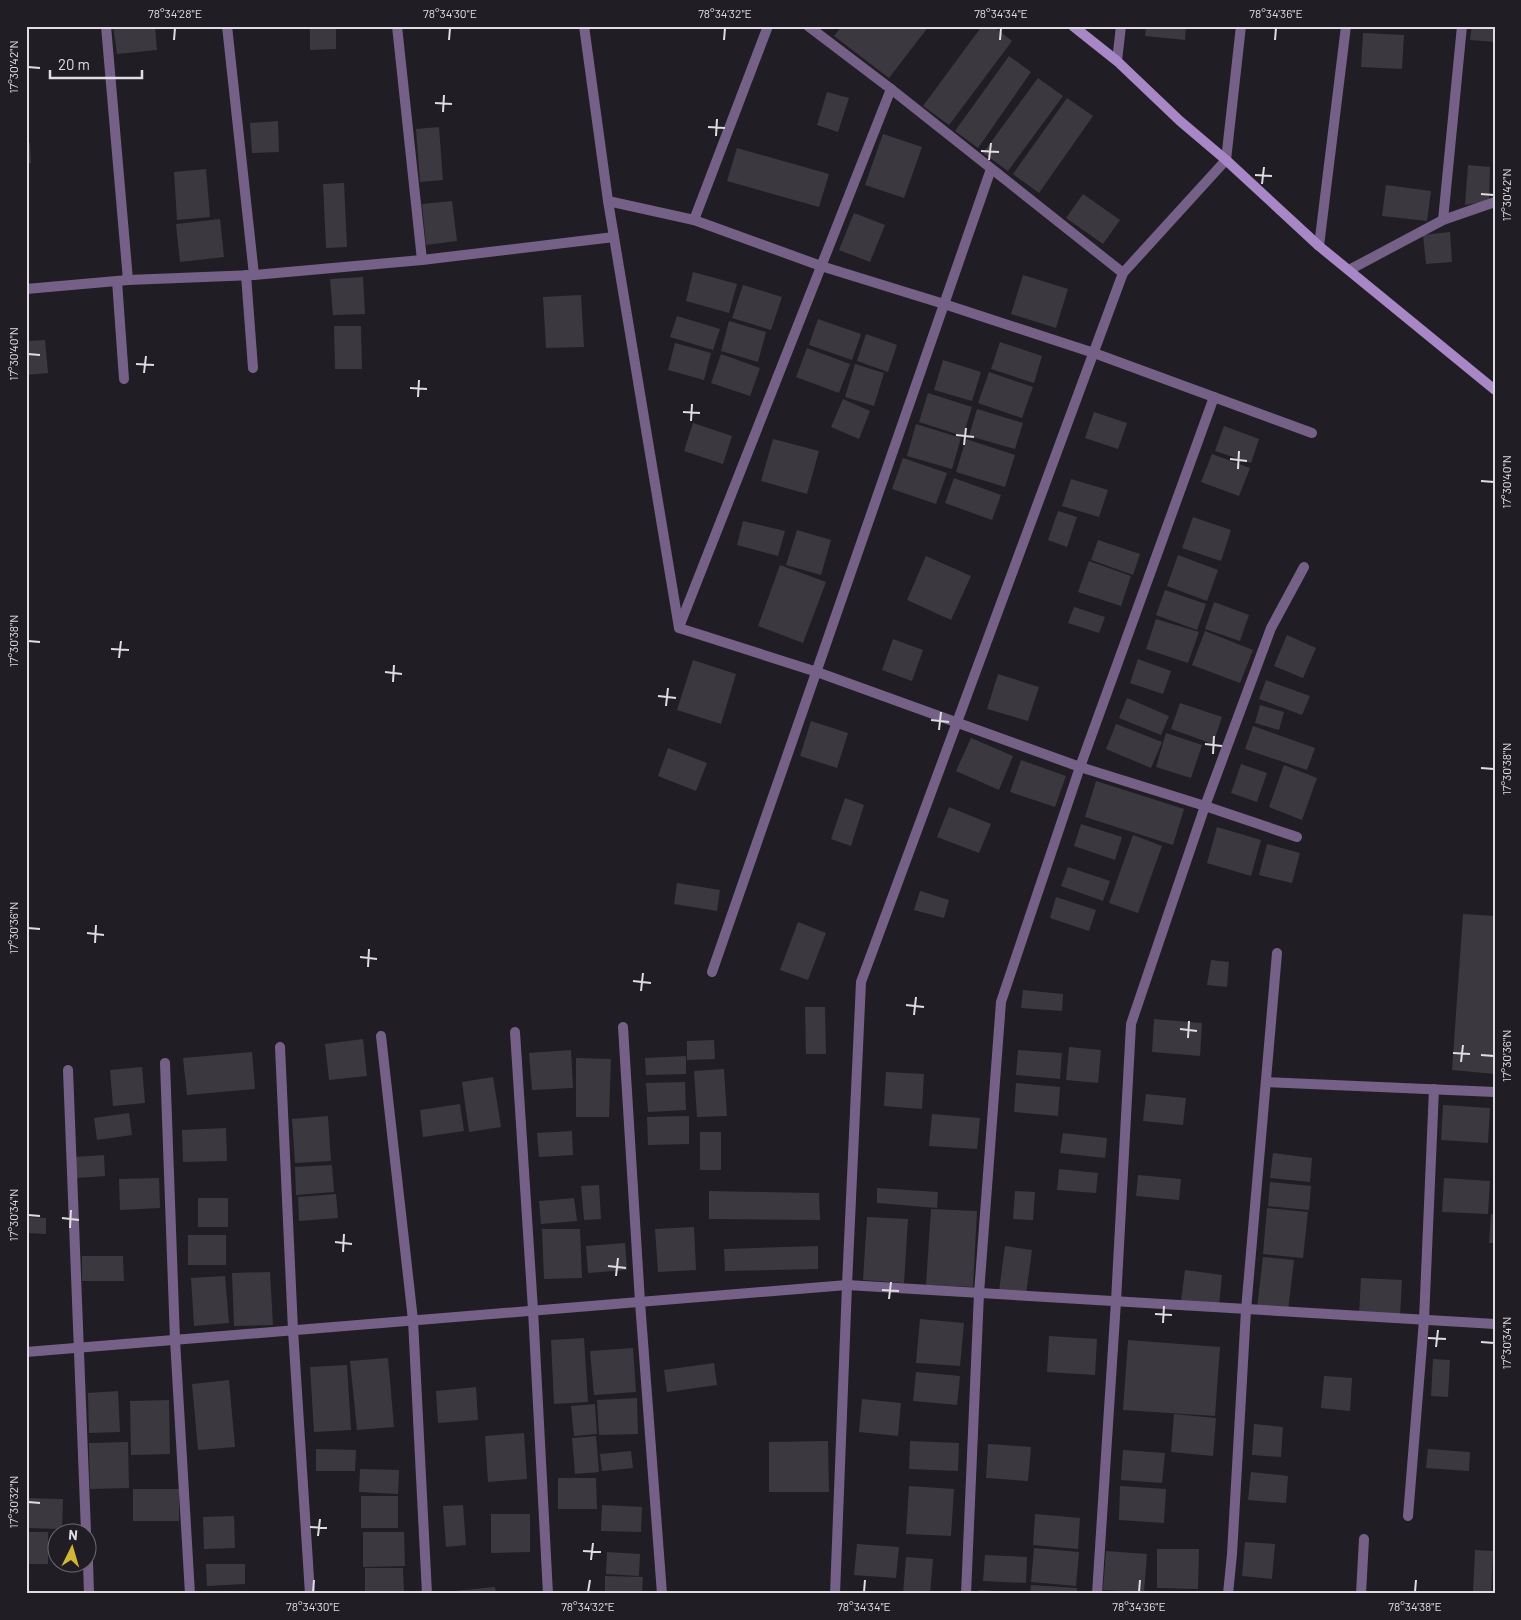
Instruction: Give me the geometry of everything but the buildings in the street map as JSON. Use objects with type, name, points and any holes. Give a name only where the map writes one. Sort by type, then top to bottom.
[{"type":"street","points":[[106,26],[122,280],[124,379]]},
{"type":"street","points":[[227,26],[250,275],[253,368]]},
{"type":"street","points":[[397,26],[422,260]]},
{"type":"street","points":[[584,26],[608,201],[679,628]]},
{"type":"street","points":[[694,220],[768,26]]},
{"type":"street","points":[[808,26],[891,89],[1124,274]]},
{"type":"street","points":[[1074,26],[1117,61],[1180,121],[1226,160],[1319,246],[1495,390]]},
{"type":"street","points":[[1117,61],[1121,26]]},
{"type":"street","points":[[835,1594],[861,982],[1124,274],[1226,160],[1240,26]]},
{"type":"street","points":[[1319,246],[1346,26]]},
{"type":"street","points":[[1443,220],[1462,26]]},
{"type":"street","points":[[679,628],[891,89]]},
{"type":"street","points":[[712,972],[991,169]]},
{"type":"street","points":[[608,201],[694,220],[821,266],[1094,353],[1312,433]]},
{"type":"street","points":[[1349,270],[1443,220],[1495,202]]},
{"type":"street","points":[[26,289],[122,280],[250,275],[422,260],[614,237]]},
{"type":"street","points":[[966,1594],[979,1293],[1001,1002],[1080,767],[1214,397]]},
{"type":"street","points":[[1097,1594],[1116,1301],[1131,1024],[1205,806],[1271,628],[1304,567]]},
{"type":"street","points":[[679,628],[817,672],[1080,767],[1297,837]]},
{"type":"street","points":[[1228,1594],[1246,1310],[1277,953]]},
{"type":"street","points":[[623,1027],[640,1302],[662,1594]]},
{"type":"street","points":[[515,1032],[533,1310],[548,1594]]},
{"type":"street","points":[[381,1036],[413,1320],[427,1594]]},
{"type":"street","points":[[280,1047],[293,1330],[310,1594]]},
{"type":"street","points":[[165,1063],[175,1340],[190,1594]]},
{"type":"street","points":[[68,1070],[86,1522]]},
{"type":"street","points":[[1266,1082],[1495,1092]]},
{"type":"street","points":[[1408,1516],[1424,1320],[1434,1089]]},
{"type":"street","points":[[26,1352],[847,1285],[1495,1324]]},
{"type":"street","points":[[1361,1594],[1364,1538]]},
{"type":"street","points":[[88,1572],[89,1594]]}]
